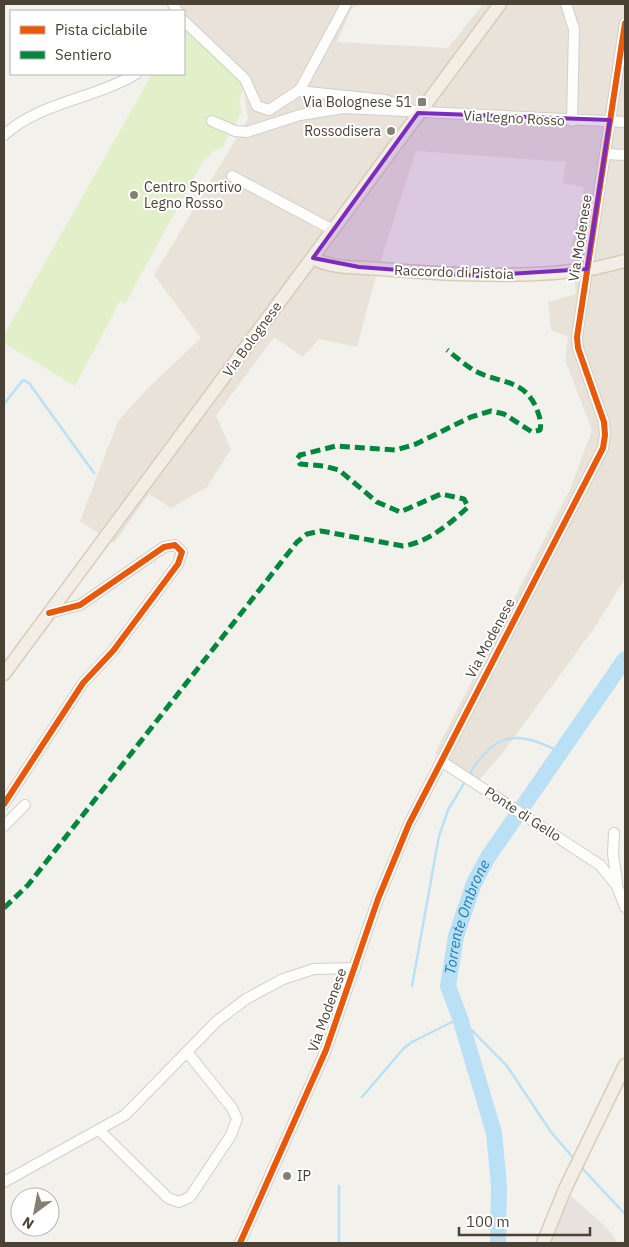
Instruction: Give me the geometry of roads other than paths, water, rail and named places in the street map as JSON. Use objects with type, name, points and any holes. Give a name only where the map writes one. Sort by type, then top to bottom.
[{"type":"main road","name":"Via Bolognese","points":[[4,674],[500,4]]},
{"type":"main road","name":"Raccordo di Pistoia","points":[[313,258],[324,263],[350,266],[450,275],[496,276],[554,273],[596,268],[625,261]]},
{"type":"main road","points":[[596,268],[625,266]]},
{"type":"main road","points":[[543,1243],[565,1189],[625,1065]]},
{"type":"street","points":[[185,22],[245,79],[250,87],[254,103],[260,108],[269,110],[298,92],[346,4]]},
{"type":"street","points":[[566,4],[574,29],[572,121]]},
{"type":"street","name":"Via Modenese","points":[[240,1243],[326,1050],[378,899],[408,824],[603,448],[604,422],[578,348],[577,336],[625,23]]},
{"type":"street","points":[[4,135],[16,124],[40,110],[106,90],[134,75]]},
{"type":"street","points":[[298,92],[385,100],[418,113]]},
{"type":"street","name":"Via Legno Rosso","points":[[212,121],[232,130],[247,132],[300,115],[335,109],[625,122]]},
{"type":"street","points":[[606,154],[625,155]]},
{"type":"street","points":[[232,176],[333,230]]},
{"type":"street","points":[[4,804],[83,683],[113,651],[178,564],[182,552],[174,545],[164,547],[80,605],[49,613]]},
{"type":"street","name":"Ponte di Gello","points":[[440,761],[584,853],[600,865],[617,886]]},
{"type":"street","points":[[4,826],[25,806]]},
{"type":"street","points":[[614,833],[613,854],[617,886],[625,907]]},
{"type":"street","points":[[4,1182],[100,1130],[130,1111],[226,1013],[267,986],[314,969],[355,968]]},
{"type":"street","points":[[100,1130],[168,1198],[178,1202],[190,1197],[231,1134],[237,1119],[232,1108],[187,1052]]},
{"type":"waterway","points":[[4,404],[23,380],[29,383],[94,473]]},
{"type":"waterway","name":"Torrente Ombrone","points":[[498,1243],[499,1185],[494,1133],[460,1018],[448,986],[456,936],[474,883],[488,857],[625,659]]},
{"type":"waterway","points":[[469,775],[488,750],[508,739],[531,740],[560,752]]},
{"type":"waterway","points":[[412,986],[439,836],[448,810],[466,780]]},
{"type":"waterway","points":[[362,1097],[404,1048],[412,1042],[460,1018],[507,1066],[551,1132],[575,1160]]},
{"type":"waterway","points":[[580,1166],[625,1214]]},
{"type":"waterway","points":[[339,1186],[339,1243]]},
{"type":"place","name":"Via Bolognese 51","points":[[422,102]]},
{"type":"place","name":"Rossodisera","points":[[391,131]]},
{"type":"place","name":"Centro Sportivo Legno Rosso","points":[[134,195]]},
{"type":"place","name":"IP","points":[[287,1176]]}]
